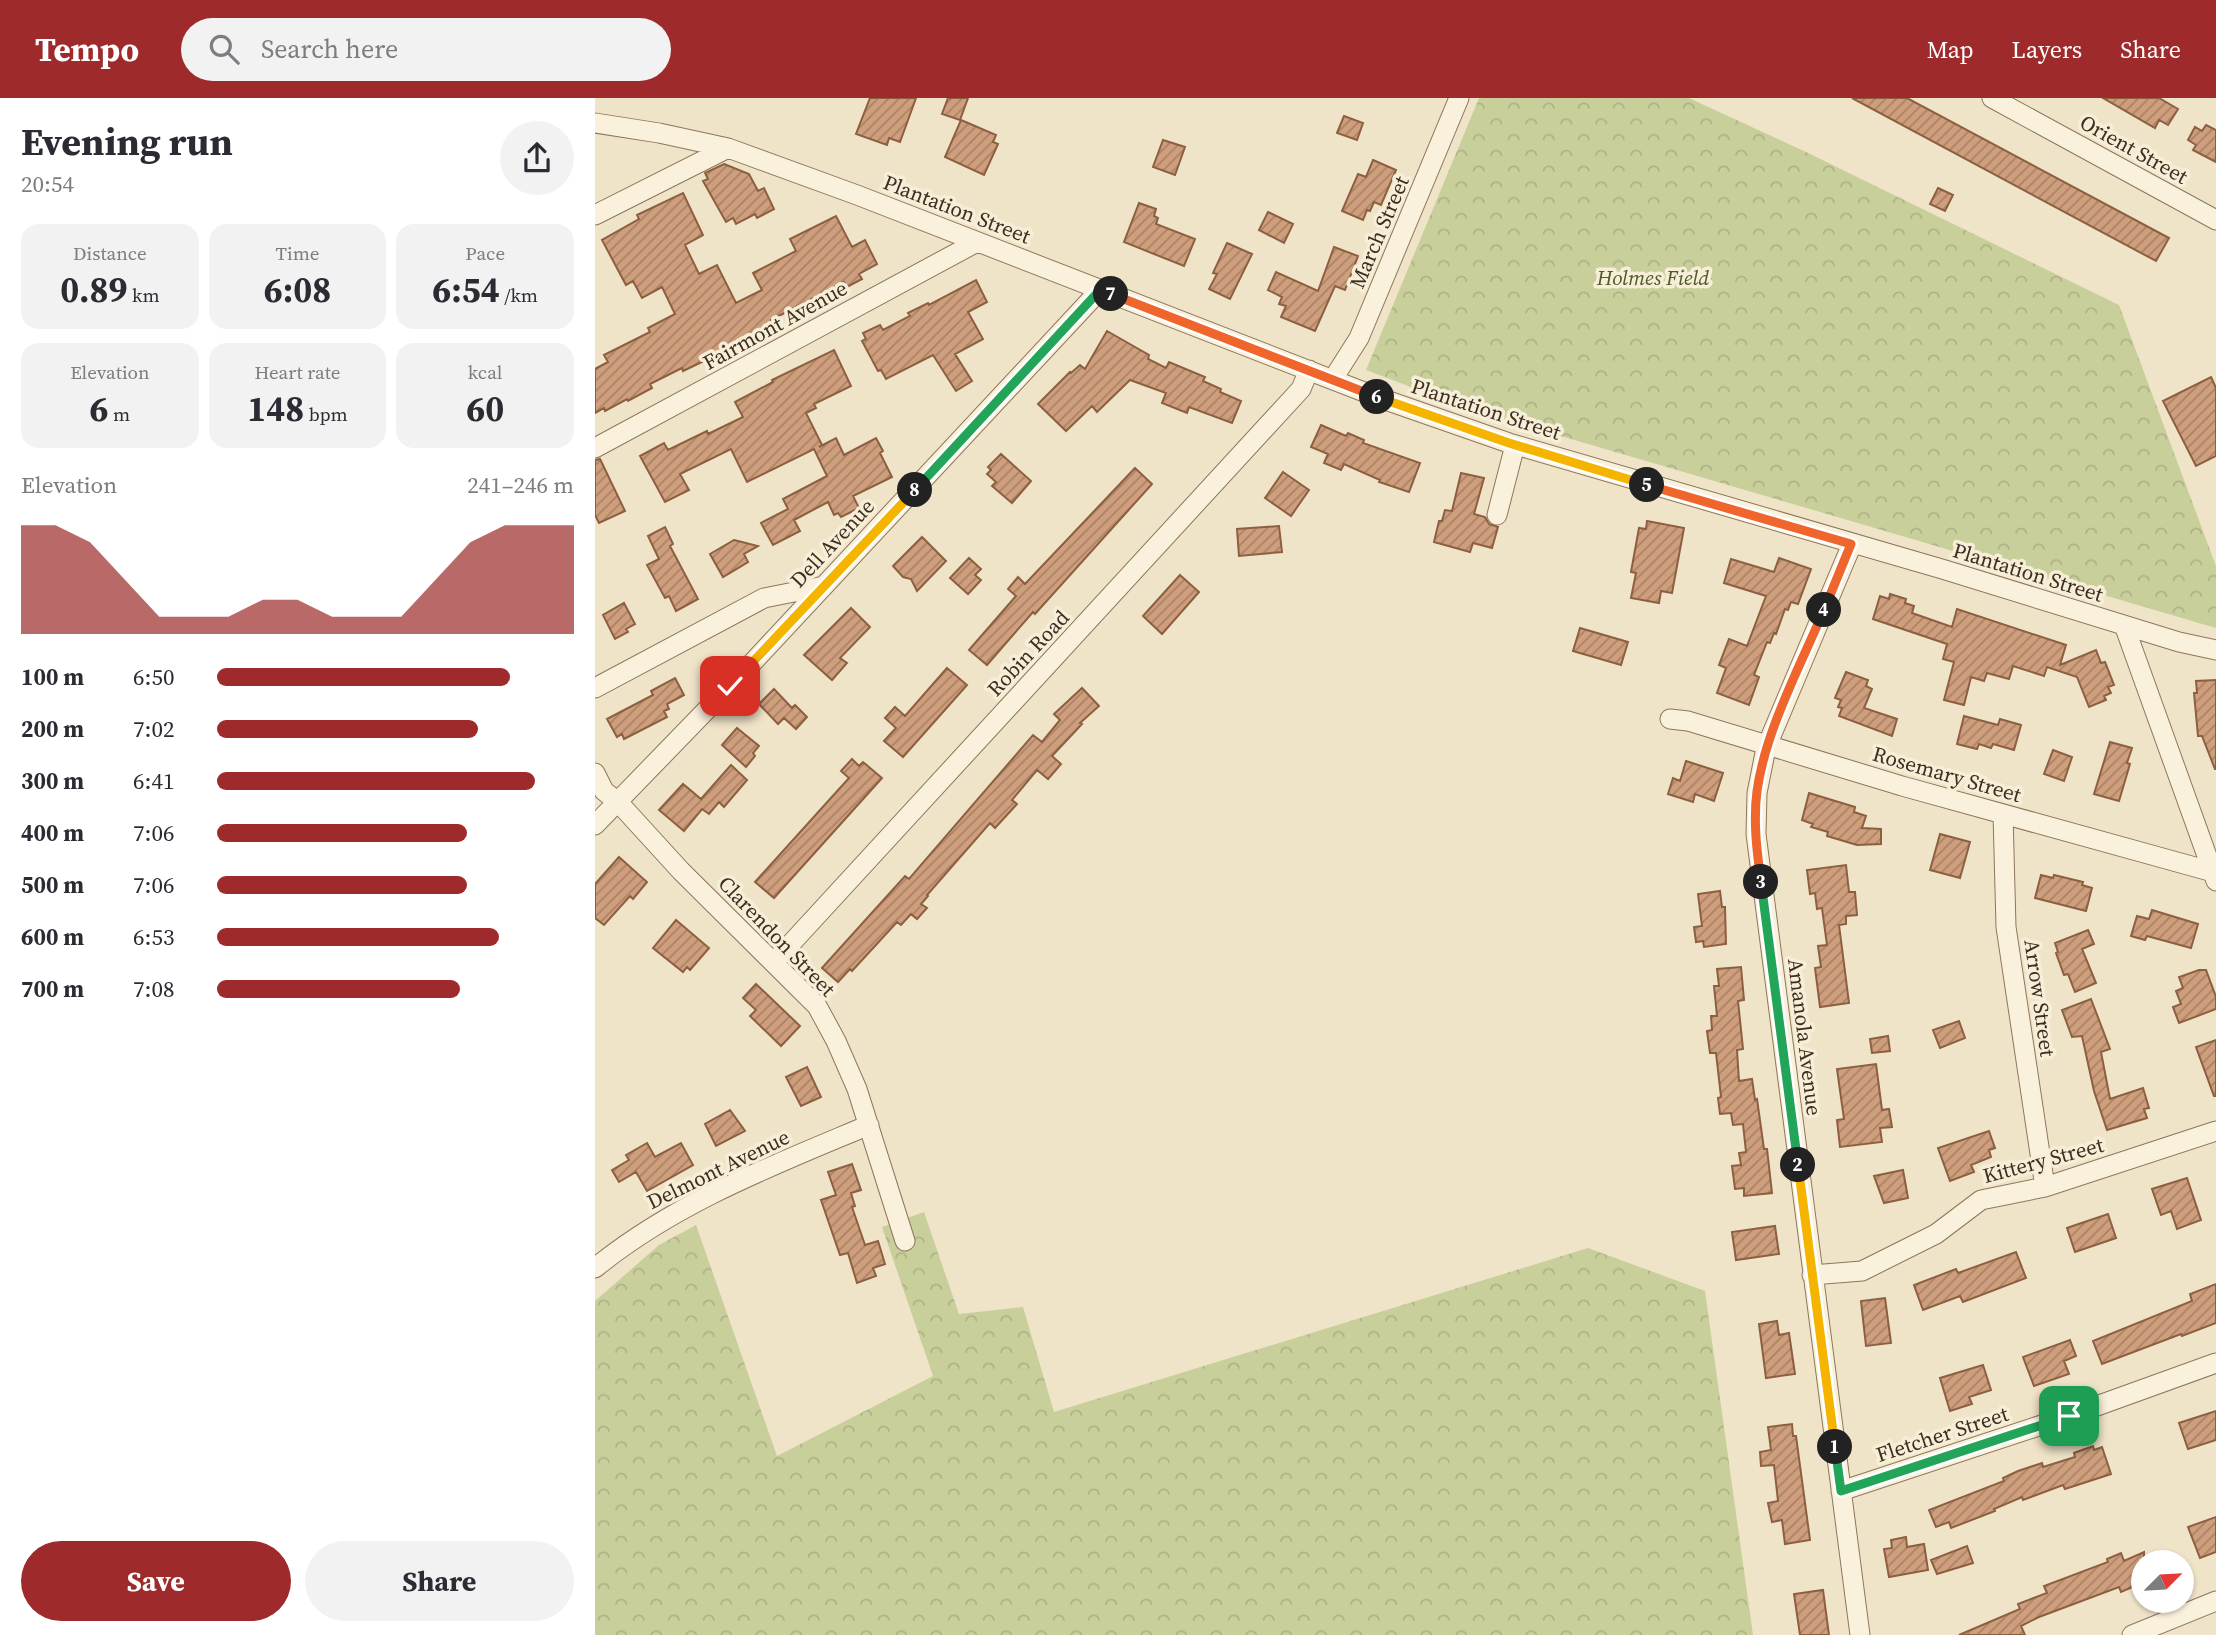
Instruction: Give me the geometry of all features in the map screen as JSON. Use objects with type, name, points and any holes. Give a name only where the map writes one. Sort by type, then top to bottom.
[{"type":"street","name":"March Street","points":[[1333,379],[1359,338],[1459,98]]},
{"type":"street","name":"Orient Street","points":[[1992,98],[2216,220]]},
{"type":"street","name":"Plantation Street","points":[[595,123],[727,148],[857,195],[1377,397],[1515,444],[2179,642],[2216,650]]},
{"type":"street","points":[[595,215],[727,148]]},
{"type":"street","name":"Fairmont Avenue","points":[[595,448],[977,242]]},
{"type":"street","name":"Dell Avenue","points":[[595,825],[824,586],[1100,290]]},
{"type":"street","name":"Robin Road","points":[[774,962],[1301,389],[1308,370]]},
{"type":"street","points":[[1497,515],[1515,444]]},
{"type":"street","name":"Amanola Avenue","points":[[1851,544],[1767,745],[1757,793],[1757,847],[1860,1635]]},
{"type":"street","points":[[595,688],[764,598],[824,586]]},
{"type":"street","points":[[2125,625],[2214,877]]},
{"type":"street","name":"Rosemary Street","points":[[1670,719],[1688,721],[2214,877]]},
{"type":"street","name":"Clarendon Street","points":[[595,773],[604,791],[618,802],[690,880],[808,996],[828,1023],[853,1079],[905,1241]]},
{"type":"street","name":"Arrow Street","points":[[2003,814],[2006,927],[2045,1187]]},
{"type":"street","name":"Delmont Avenue","points":[[595,1268],[640,1234],[671,1215],[780,1163],[869,1125]]},
{"type":"street","name":"Kittery Street","points":[[1812,1275],[1862,1270],[1935,1234],[1982,1200],[2045,1187],[2216,1131]]},
{"type":"street","name":"Fletcher Street","points":[[1841,1491],[2069,1416],[2216,1363]]},
{"type":"street","points":[[2132,1635],[2216,1601]]},
{"type":"green space","name":"Holmes Field","points":[[1479,98],[1689,98],[2119,305],[2216,566],[2216,628],[1472,410],[1366,370]]},
{"type":"green space","points":[[924,1212],[959,1314],[1023,1307],[1054,1412],[1588,1248],[1705,1291],[1753,1635],[595,1635],[595,1301],[659,1245],[696,1225],[777,1456],[933,1376],[882,1227]]},
{"type":"building","points":[[870,98],[916,98],[900,142],[889,138],[887,145],[856,134]]},
{"type":"building","points":[[948,98],[968,98],[960,120],[942,114]]},
{"type":"building","points":[[1852,98],[1907,98],[2169,238],[2156,261]]},
{"type":"building","points":[[2103,98],[2159,98],[2178,109],[2168,125],[2159,120],[2155,128]]},
{"type":"building","points":[[1344,116],[1363,123],[1357,140],[1337,133]]},
{"type":"building","points":[[961,120],[996,135],[993,142],[998,144],[984,175],[945,157]]},
{"type":"building","points":[[2206,125],[2216,130],[2216,162],[2193,150],[2196,145],[2188,140],[2195,127],[2202,131]]},
{"type":"building","points":[[1163,140],[1185,147],[1175,175],[1153,167]]},
{"type":"building","points":[[1373,160],[1396,170],[1381,205],[1374,202],[1363,220],[1342,211],[1358,174],[1366,177]]},
{"type":"building","points":[[724,164],[749,174],[758,191],[764,188],[774,209],[757,218],[755,214],[736,224],[733,218],[726,222],[703,181],[708,179],[705,173]]},
{"type":"building","points":[[1938,188],[1953,195],[1945,211],[1930,204]]},
{"type":"building","points":[[683,193],[703,235],[685,245],[699,274],[717,265],[736,303],[762,290],[753,273],[796,251],[790,239],[836,216],[852,247],[865,240],[877,264],[859,274],[862,279],[847,287],[844,282],[771,320],[775,327],[650,384],[652,388],[628,401],[627,399],[605,411],[604,408],[595,413],[595,369],[608,362],[604,355],[650,332],[648,328],[675,314],[662,287],[642,298],[633,281],[626,285],[602,240],[639,219],[637,215]]},
{"type":"building","points":[[1139,203],[1156,209],[1156,224],[1195,239],[1184,266],[1124,242]]},
{"type":"building","points":[[1268,212],[1293,224],[1284,243],[1259,230]]},
{"type":"building","points":[[1227,243],[1252,254],[1230,299],[1209,289],[1217,274],[1213,273]]},
{"type":"building","points":[[1334,247],[1358,256],[1345,290],[1335,286],[1315,331],[1281,317],[1286,306],[1279,304],[1282,297],[1268,290],[1276,272],[1318,291]]},
{"type":"building","points":[[976,280],[987,302],[968,312],[983,339],[955,354],[972,381],[956,391],[933,355],[886,379],[881,370],[878,371],[862,341],[866,339],[863,333],[880,325],[883,330],[910,316],[908,313]]},
{"type":"building","points":[[1107,331],[1149,355],[1148,359],[1166,368],[1169,362],[1205,377],[1203,381],[1241,401],[1232,423],[1189,407],[1187,413],[1162,403],[1166,393],[1130,380],[1097,412],[1092,406],[1066,431],[1038,404],[1070,372],[1080,365],[1085,369]]},
{"type":"building","points":[[834,350],[851,386],[814,404],[816,408],[806,413],[822,445],[819,447],[836,438],[844,455],[876,438],[892,477],[853,496],[859,508],[841,517],[838,513],[834,515],[828,502],[794,520],[800,531],[773,545],[761,523],[788,509],[783,499],[827,476],[814,449],[747,482],[731,449],[680,474],[689,490],[665,502],[640,456],[664,443],[668,450],[743,417],[735,402],[773,382],[772,380]]},
{"type":"building","points":[[2211,377],[2216,388],[2216,456],[2196,466],[2163,401]]},
{"type":"building","points":[[1321,425],[1346,436],[1348,433],[1364,440],[1363,443],[1420,463],[1409,492],[1379,482],[1380,480],[1344,464],[1341,470],[1324,463],[1328,454],[1311,447]]},
{"type":"building","points":[[1001,454],[1031,481],[1012,503],[992,486],[996,482],[987,474],[991,470],[988,467]]},
{"type":"building","points":[[600,459],[625,511],[599,523],[595,515],[595,460]]},
{"type":"building","points":[[1135,468],[1152,484],[987,665],[969,650],[1016,596],[1008,589],[1018,577],[1025,584]]},
{"type":"building","points":[[1283,472],[1309,490],[1291,516],[1265,498]]},
{"type":"building","points":[[1461,473],[1484,478],[1474,514],[1485,517],[1489,524],[1498,527],[1492,548],[1473,543],[1470,552],[1434,542],[1445,510],[1452,511]]},
{"type":"building","points":[[1647,521],[1684,528],[1672,593],[1661,591],[1659,603],[1631,598],[1636,573],[1631,572],[1639,528],[1646,529]]},
{"type":"building","points":[[1279,526],[1282,552],[1239,556],[1237,529]]},
{"type":"building","points":[[665,527],[673,544],[670,546],[698,599],[676,611],[669,596],[665,598],[647,565],[659,559],[648,536]]},
{"type":"building","points":[[922,537],[946,561],[917,591],[911,579],[903,577],[893,566]]},
{"type":"building","points":[[734,540],[758,546],[744,554],[748,562],[723,577],[710,554]]},
{"type":"building","points":[[969,558],[981,569],[975,575],[981,580],[968,594],[950,578]]},
{"type":"building","points":[[1779,558],[1811,569],[1798,604],[1791,602],[1788,610],[1785,609],[1776,634],[1774,633],[1770,643],[1767,642],[1754,675],[1759,677],[1749,705],[1717,693],[1726,668],[1719,665],[1729,639],[1747,646],[1766,596],[1724,583],[1731,559],[1774,572]]},
{"type":"building","points":[[1180,575],[1199,592],[1162,634],[1143,616]]},
{"type":"building","points":[[1890,594],[1906,599],[1905,603],[1914,606],[1912,613],[1952,627],[1957,609],[2066,645],[2060,665],[2096,650],[2101,663],[2105,662],[2114,685],[2108,687],[2111,693],[2104,696],[2106,700],[2089,707],[2077,677],[2047,667],[2044,676],[2013,666],[2009,679],[1987,673],[1984,681],[1971,677],[1964,705],[1944,700],[1954,662],[1943,659],[1947,644],[1873,619],[1880,596],[1889,599]]},
{"type":"building","points":[[624,603],[635,624],[626,629],[628,632],[615,639],[603,615]]},
{"type":"building","points":[[851,608],[870,627],[840,658],[847,663],[832,680],[804,655]]},
{"type":"building","points":[[1580,628],[1628,642],[1621,665],[1573,651]]},
{"type":"building","points":[[947,668],[967,685],[903,757],[884,741],[896,728],[885,718],[895,707],[905,716]]},
{"type":"building","points":[[1846,672],[1868,680],[1866,686],[1872,689],[1864,708],[1897,719],[1892,736],[1839,716],[1842,708],[1838,707],[1841,700],[1835,698]]},
{"type":"building","points":[[675,678],[684,695],[667,704],[669,709],[664,711],[667,717],[624,739],[622,734],[617,737],[607,719],[653,695],[651,691]]},
{"type":"building","points":[[2216,680],[2215,769],[2202,736],[2198,736],[2194,693],[2197,693],[2196,681]]},
{"type":"building","points":[[1082,688],[1099,706],[1080,723],[1082,724],[1052,756],[1061,764],[1048,779],[1037,770],[1012,800],[1017,804],[995,828],[990,823],[927,895],[921,904],[927,908],[917,919],[911,914],[901,925],[897,922],[852,971],[850,969],[838,982],[822,968],[905,876],[909,879],[1033,735],[1042,742],[1060,720],[1054,714]]},
{"type":"building","points":[[774,689],[792,708],[795,705],[807,717],[796,729],[784,718],[778,724],[759,704]]},
{"type":"building","points":[[1964,716],[1998,725],[2000,719],[2021,725],[2014,750],[1993,744],[1991,748],[1979,744],[1977,749],[1957,744]]},
{"type":"building","points":[[737,728],[759,746],[746,767],[722,745]]},
{"type":"building","points":[[2110,742],[2132,748],[2119,801],[2094,794]]},
{"type":"building","points":[[2053,750],[2072,757],[2064,781],[2044,774]]},
{"type":"building","points":[[852,759],[859,766],[863,762],[882,778],[774,898],[755,882],[849,778],[841,771]]},
{"type":"building","points":[[1686,761],[1723,773],[1714,801],[1695,794],[1693,802],[1668,794],[1673,778],[1680,781]]},
{"type":"building","points":[[731,765],[747,780],[724,807],[719,802],[709,814],[702,809],[684,831],[659,810],[683,784],[701,799]]},
{"type":"building","points":[[1809,793],[1855,807],[1854,812],[1866,816],[1862,828],[1881,829],[1881,844],[1857,845],[1827,836],[1828,832],[1811,827],[1813,824],[1802,820]]},
{"type":"building","points":[[1940,834],[1970,842],[1960,878],[1930,870]]},
{"type":"building","points":[[619,857],[647,882],[633,899],[630,896],[604,925],[595,918],[595,884]]},
{"type":"building","points":[[1846,865],[1849,892],[1855,892],[1857,915],[1846,916],[1846,924],[1839,925],[1849,1003],[1820,1007],[1815,968],[1821,967],[1818,946],[1827,945],[1822,908],[1817,909],[1815,893],[1810,894],[1807,870]]},
{"type":"building","points":[[2041,875],[2053,878],[2054,875],[2083,882],[2082,885],[2092,888],[2086,911],[2035,898]]},
{"type":"building","points":[[1720,891],[1722,907],[1725,907],[1726,944],[1704,947],[1703,941],[1696,942],[1694,927],[1702,926],[1698,894]]},
{"type":"building","points":[[2152,910],[2198,924],[2191,948],[2147,936],[2145,940],[2131,936],[2137,916],[2149,919]]},
{"type":"building","points":[[676,920],[709,948],[690,970],[687,967],[683,972],[653,948]]},
{"type":"building","points":[[2088,930],[2094,944],[2082,949],[2096,983],[2075,992],[2068,974],[2064,975],[2055,943]]},
{"type":"building","points":[[1741,967],[1744,1000],[1738,1001],[1743,1049],[1737,1050],[1739,1081],[1752,1079],[1764,1149],[1767,1149],[1772,1193],[1744,1196],[1744,1188],[1735,1189],[1732,1166],[1741,1165],[1739,1153],[1746,1152],[1743,1124],[1733,1125],[1731,1113],[1720,1114],[1718,1098],[1721,1097],[1716,1053],[1710,1053],[1707,1031],[1712,1030],[1711,1016],[1717,1016],[1714,986],[1719,986],[1717,969]]},
{"type":"building","points":[[2206,970],[2216,997],[2216,1009],[2179,1023],[2173,1007],[2181,1004],[2176,991],[2183,988],[2179,977]]},
{"type":"building","points":[[756,984],[800,1026],[781,1046],[750,1016],[756,1010],[743,998]]},
{"type":"building","points":[[2091,999],[2110,1049],[2101,1052],[2110,1099],[2143,1088],[2149,1108],[2144,1109],[2147,1118],[2107,1130],[2094,1091],[2082,1036],[2072,1037],[2062,1010]]},
{"type":"building","points":[[1959,1021],[1965,1038],[1940,1048],[1933,1030]]},
{"type":"building","points":[[1888,1036],[1890,1051],[1872,1053],[1870,1039]]},
{"type":"building","points":[[2216,1040],[2216,1096],[2214,1096],[2196,1047]]},
{"type":"building","points":[[1876,1064],[1882,1110],[1889,1109],[1892,1127],[1880,1128],[1882,1142],[1840,1147],[1837,1120],[1844,1119],[1837,1069]]},
{"type":"building","points":[[807,1067],[821,1097],[801,1106],[786,1077]]},
{"type":"building","points":[[730,1110],[745,1131],[716,1146],[705,1124]]},
{"type":"building","points":[[1989,1131],[1995,1148],[1989,1150],[1991,1157],[1971,1165],[1974,1172],[1950,1181],[1938,1148]]},
{"type":"building","points":[[647,1143],[655,1157],[681,1143],[693,1165],[647,1191],[636,1172],[619,1182],[612,1170],[629,1160],[626,1155]]},
{"type":"building","points":[[852,1164],[861,1190],[851,1193],[855,1206],[852,1207],[865,1245],[878,1241],[885,1264],[873,1268],[876,1276],[857,1283],[848,1253],[840,1255],[821,1200],[836,1195],[828,1172]]},
{"type":"building","points":[[1903,1170],[1908,1198],[1884,1203],[1874,1176]]},
{"type":"building","points":[[2187,1178],[2201,1220],[2177,1229],[2171,1211],[2161,1215],[2152,1189]]},
{"type":"building","points":[[2108,1214],[2116,1238],[2075,1252],[2067,1228]]},
{"type":"building","points":[[1775,1226],[1779,1254],[1736,1260],[1732,1232]]},
{"type":"building","points":[[2016,1252],[2026,1278],[1963,1302],[1960,1296],[1923,1310],[1914,1285],[1956,1269],[1958,1273]]},
{"type":"building","points":[[2216,1284],[2216,1323],[2102,1364],[2093,1341],[2192,1301],[2190,1294]]},
{"type":"building","points":[[1885,1298],[1891,1343],[1866,1346],[1861,1301]]},
{"type":"building","points":[[1777,1321],[1779,1335],[1789,1333],[1795,1374],[1766,1378],[1759,1324]]},
{"type":"building","points":[[2070,1340],[2076,1356],[2064,1361],[2069,1374],[2034,1386],[2023,1357]]},
{"type":"building","points":[[1983,1365],[1991,1390],[1969,1397],[1972,1404],[1950,1411],[1940,1378]]},
{"type":"building","points":[[2216,1411],[2216,1440],[2188,1449],[2179,1423]]},
{"type":"building","points":[[1792,1424],[1793,1436],[1796,1436],[1810,1540],[1785,1544],[1782,1520],[1772,1522],[1768,1503],[1778,1501],[1774,1465],[1761,1466],[1760,1452],[1771,1450],[1768,1427]]},
{"type":"building","points":[[2093,1446],[2094,1450],[2102,1447],[2111,1474],[2065,1489],[2063,1485],[2023,1500],[2022,1497],[1951,1528],[1949,1522],[1936,1527],[1929,1510],[2004,1481],[2003,1478],[2018,1471],[2075,1457],[2074,1453]]},
{"type":"building","points":[[2216,1517],[2216,1552],[2200,1558],[2188,1527]]},
{"type":"building","points":[[1906,1537],[1907,1547],[1924,1544],[1928,1570],[1889,1577],[1884,1549],[1892,1548],[1891,1540]]},
{"type":"building","points":[[1967,1546],[1973,1563],[1937,1574],[1931,1560]]},
{"type":"building","points":[[2121,1553],[2124,1561],[2131,1558],[2131,1588],[2121,1592],[2119,1587],[2039,1617],[2021,1626],[2025,1635],[1959,1635],[2020,1609],[2018,1604],[2047,1593],[2044,1586],[2108,1562],[2107,1559]]},
{"type":"building","points":[[1823,1590],[1829,1635],[1800,1635],[1794,1594]]},
{"type":"route","points":[[730,686],[1100,290],[1377,397],[1509,443],[1851,544],[1766,748],[1756,806],[1758,859],[1841,1491],[2069,1416]]}]
